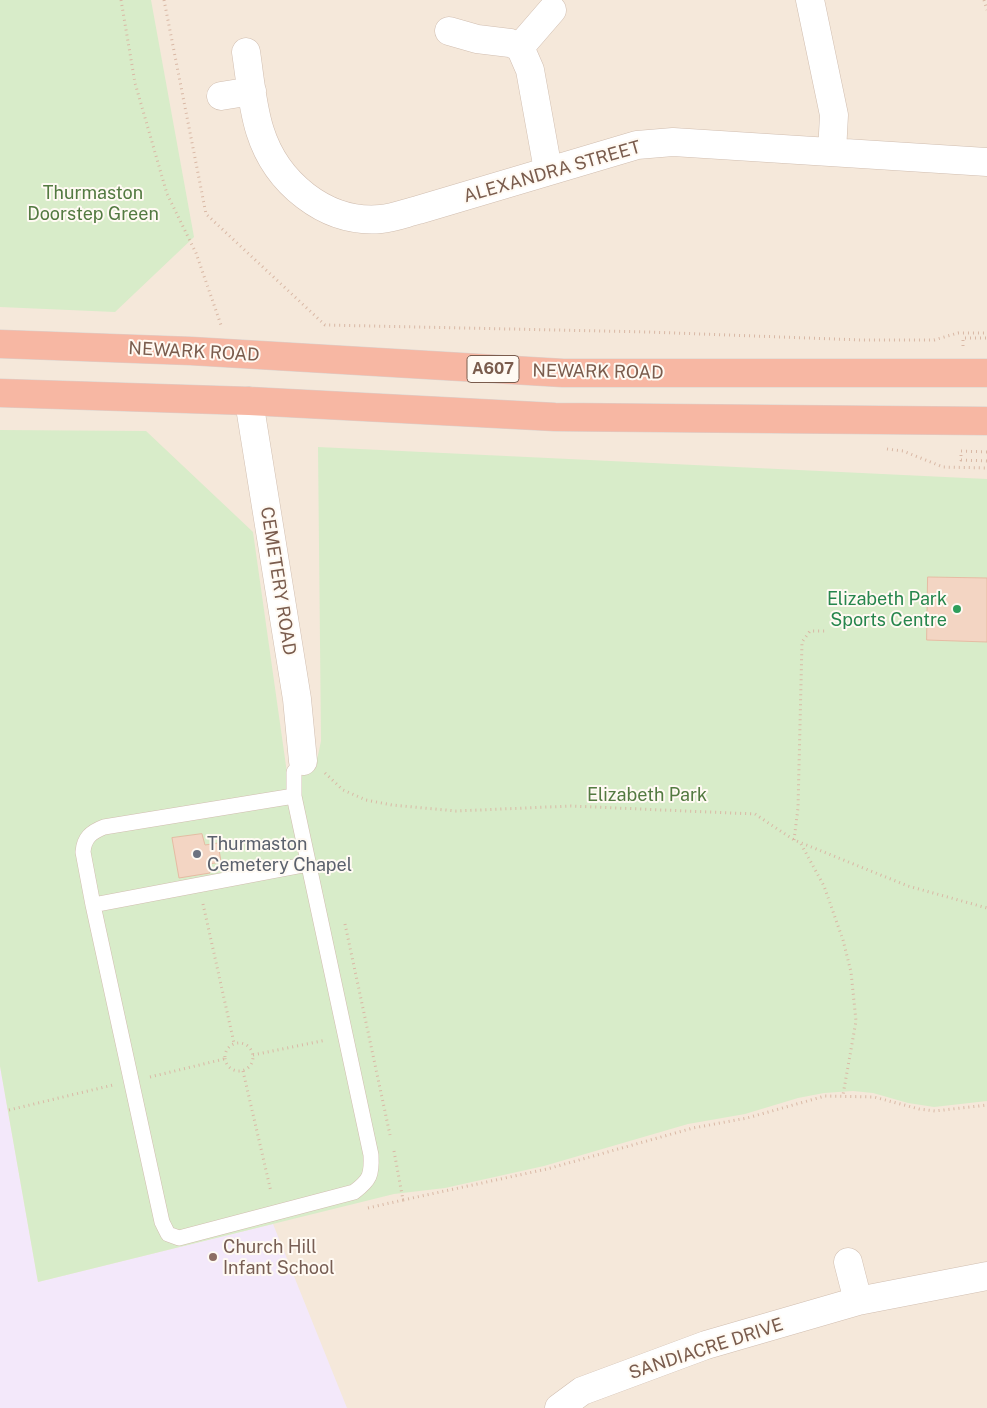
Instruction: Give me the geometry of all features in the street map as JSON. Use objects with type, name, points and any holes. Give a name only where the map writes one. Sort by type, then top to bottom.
[{"type":"highway","name":"NEWARK ROAD","points":[[0,344],[232,353],[563,373],[987,373]]},
{"type":"highway","points":[[0,393],[249,401],[555,418],[987,422]]},
{"type":"street","points":[[810,0],[834,115],[832,152]]},
{"type":"street","points":[[520,47],[552,10]]},
{"type":"street","points":[[449,31],[477,40],[510,43],[520,47],[530,70],[548,170]]},
{"type":"street","name":"ALEXANDRA STREET","points":[[246,52],[260,131],[267,148],[295,189],[321,207],[353,218],[381,219],[418,210],[637,145],[673,142],[987,162]]},
{"type":"street","points":[[221,96],[252,91]]},
{"type":"street","name":"CEMETERY ROAD","points":[[249,401],[297,699],[302,756]]},
{"type":"street","points":[[848,1262],[858,1301]]},
{"type":"street","name":"SANDIACRE DRIVE","points":[[559,1408],[582,1391],[706,1345],[858,1301],[987,1276]]},
{"type":"lane","points":[[294,796],[104,827],[92,832],[84,844],[83,852],[93,905],[162,1222],[168,1234],[179,1238],[187,1238],[354,1192],[365,1184],[372,1172],[372,1155],[294,796],[294,772],[302,756]]},
{"type":"lane","points":[[93,905],[309,864]]},
{"type":"path","points":[[121,0],[135,83],[167,194],[196,253],[232,353]]},
{"type":"path","points":[[164,0],[206,214],[325,325],[658,332],[870,340],[934,340],[958,332],[987,333]]},
{"type":"path","points":[[984,0],[987,10]]},
{"type":"path","points":[[971,347],[963,347],[963,338],[987,338]]},
{"type":"path","points":[[987,452],[961,451],[961,460],[987,461]]},
{"type":"path","points":[[794,840],[798,808],[802,642],[810,632],[826,631]]},
{"type":"path","points":[[302,756],[344,790],[366,800],[392,805],[456,811],[571,806],[755,814],[801,843],[908,886],[987,908]]},
{"type":"path","points":[[801,843],[824,886],[843,940],[851,972],[856,1021],[843,1095]]},
{"type":"path","points":[[199,884],[234,1044]]},
{"type":"path","points":[[343,914],[403,1200],[539,1171],[693,1128],[747,1118],[825,1096],[874,1097],[919,1109],[935,1111],[987,1105]]},
{"type":"path","points":[[253,1055],[346,1035]]},
{"type":"path","points":[[239,1043],[249,1046],[253,1055],[252,1065],[243,1071],[233,1070],[226,1064],[225,1054],[234,1044],[239,1043]]},
{"type":"path","points":[[243,1071],[276,1214]]},
{"type":"shaded area","points":[[0,0],[987,0],[987,1408],[0,1408]]},
{"type":"shaded area","name":"Church Hill Infant School","points":[[0,1066],[38,1282],[273,1224],[347,1408],[0,1408]]},
{"type":"green space","name":"Thurmaston Doorstep Green","points":[[0,0],[151,0],[194,237],[115,312],[0,307]]},
{"type":"green space","name":"Elizabeth Park","points":[[0,430],[146,431],[253,532],[288,780],[304,775],[313,768],[318,757],[321,741],[318,447],[987,479],[987,1101],[934,1107],[908,1103],[873,1093],[853,1091],[824,1093],[798,1098],[745,1114],[688,1124],[544,1166],[445,1188],[394,1194],[38,1282],[0,1066]]},
{"type":"building","name":"Elizabeth Park Sports Centre","points":[[928,577],[987,578],[987,642],[927,640]]},
{"type":"building","name":"Thurmaston Cemetery Chapel","points":[[202,834],[205,845],[218,843],[221,862],[209,864],[210,873],[179,878],[172,838]]},
{"type":"place","name":"Elizabeth Park Sports Centre","points":[[957,609]]},
{"type":"place","name":"Thurmaston Cemetery Chapel","points":[[197,854]]},
{"type":"place","name":"Church Hill Infant School","points":[[213,1257]]}]
